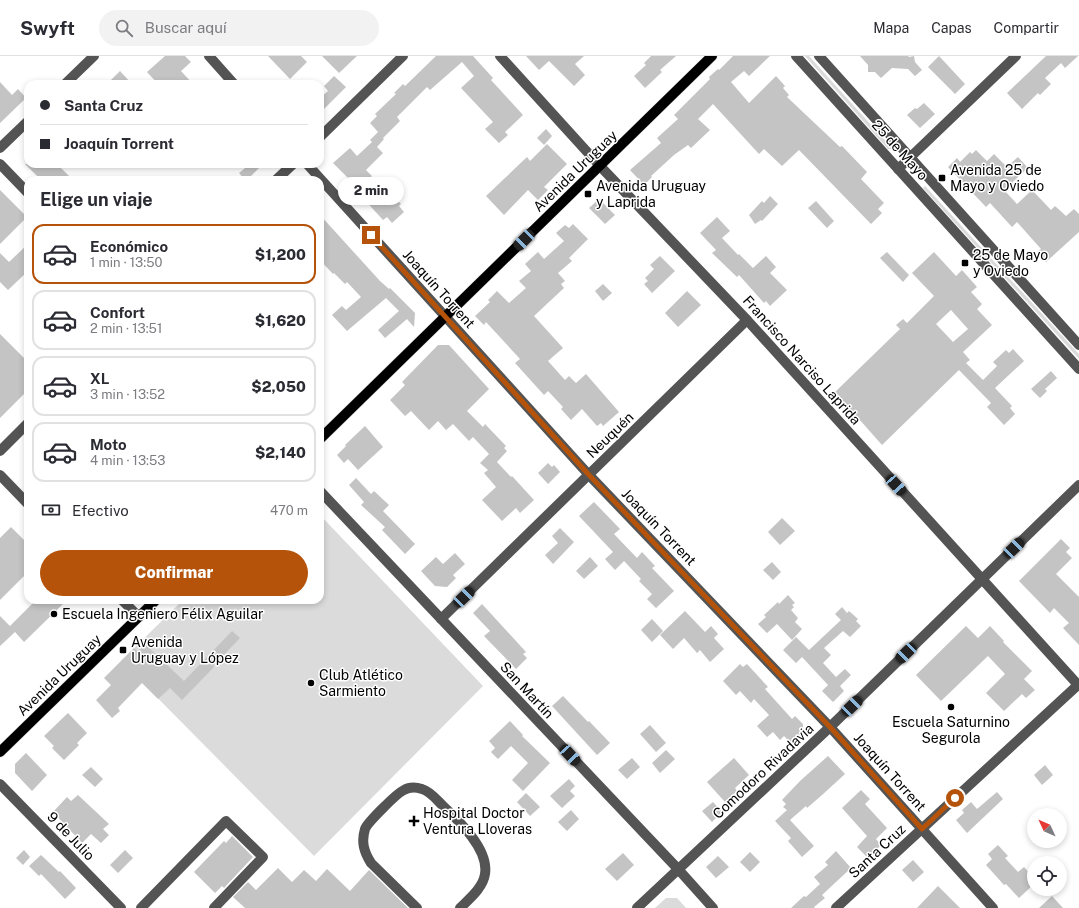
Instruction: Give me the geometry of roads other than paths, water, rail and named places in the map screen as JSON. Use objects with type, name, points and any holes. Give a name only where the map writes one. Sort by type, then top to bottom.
[{"type":"main road","name":"Avenida Uruguay","points":[[324,435],[712,56]]},
{"type":"main road","name":"Avenida Uruguay","points":[[0,752],[152,604]]},
{"type":"street","points":[[69,80],[94,56]]},
{"type":"street","points":[[209,56],[230,80]]},
{"type":"street","points":[[324,133],[403,56]]},
{"type":"street","name":"Francisco Narciso Laprida","points":[[500,56],[600,166],[747,320],[1079,685]]},
{"type":"street","name":"25 de Mayo","points":[[796,56],[1079,369]]},
{"type":"street","name":"25 de Mayo","points":[[819,56],[1079,345]]},
{"type":"street","points":[[898,168],[1016,56]]},
{"type":"street","points":[[0,148],[24,124]]},
{"type":"street","points":[[0,164],[24,189]]},
{"type":"street","points":[[280,176],[289,168]]},
{"type":"street","name":"Joaquín Torrent","points":[[311,168],[318,176]]},
{"type":"street","name":"Joaquín Torrent","points":[[324,183],[589,475],[830,727],[993,908]]},
{"type":"street","name":"Neuquén","points":[[441,619],[747,320]]},
{"type":"street","points":[[0,451],[24,427]]},
{"type":"street","points":[[0,475],[24,500]]},
{"type":"street","name":"Comodoro Rivadavia","points":[[637,908],[830,727],[1079,485]]},
{"type":"street","name":"San Martín","points":[[324,496],[678,869],[713,908]]},
{"type":"street","points":[[126,604],[138,617]]},
{"type":"street","name":"Santa Cruz","points":[[836,908],[1079,685]]},
{"type":"street","name":"9 de Julio","points":[[0,784],[121,908]]},
{"type":"street","points":[[418,908],[371,863],[366,856],[363,846],[366,827],[397,794],[412,787],[422,789],[432,796],[462,824],[472,837],[480,852],[485,866],[485,875],[475,893],[460,908]]},
{"type":"street","points":[[141,908],[226,821],[263,858],[214,908]]},
{"type":"place","name":"Avenida 25 de Mayo y Oviedo","points":[[942,178]]},
{"type":"place","name":"Avenida Uruguay y Laprida","points":[[588,194]]},
{"type":"place","name":"25 de Mayo y Oviedo","points":[[965,263]]},
{"type":"place","name":"Escuela Ingeniero Félix Aguilar","points":[[54,614]]},
{"type":"place","name":"Avenida Uruguay y López","points":[[123,650]]},
{"type":"place","name":"Club Atlético Sarmiento","points":[[311,683]]},
{"type":"place","name":"Escuela Saturnino Segurola","points":[[951,707]]},
{"type":"place","name":"Hospital Doctor Ventura Lloveras","points":[[414,821]]}]
